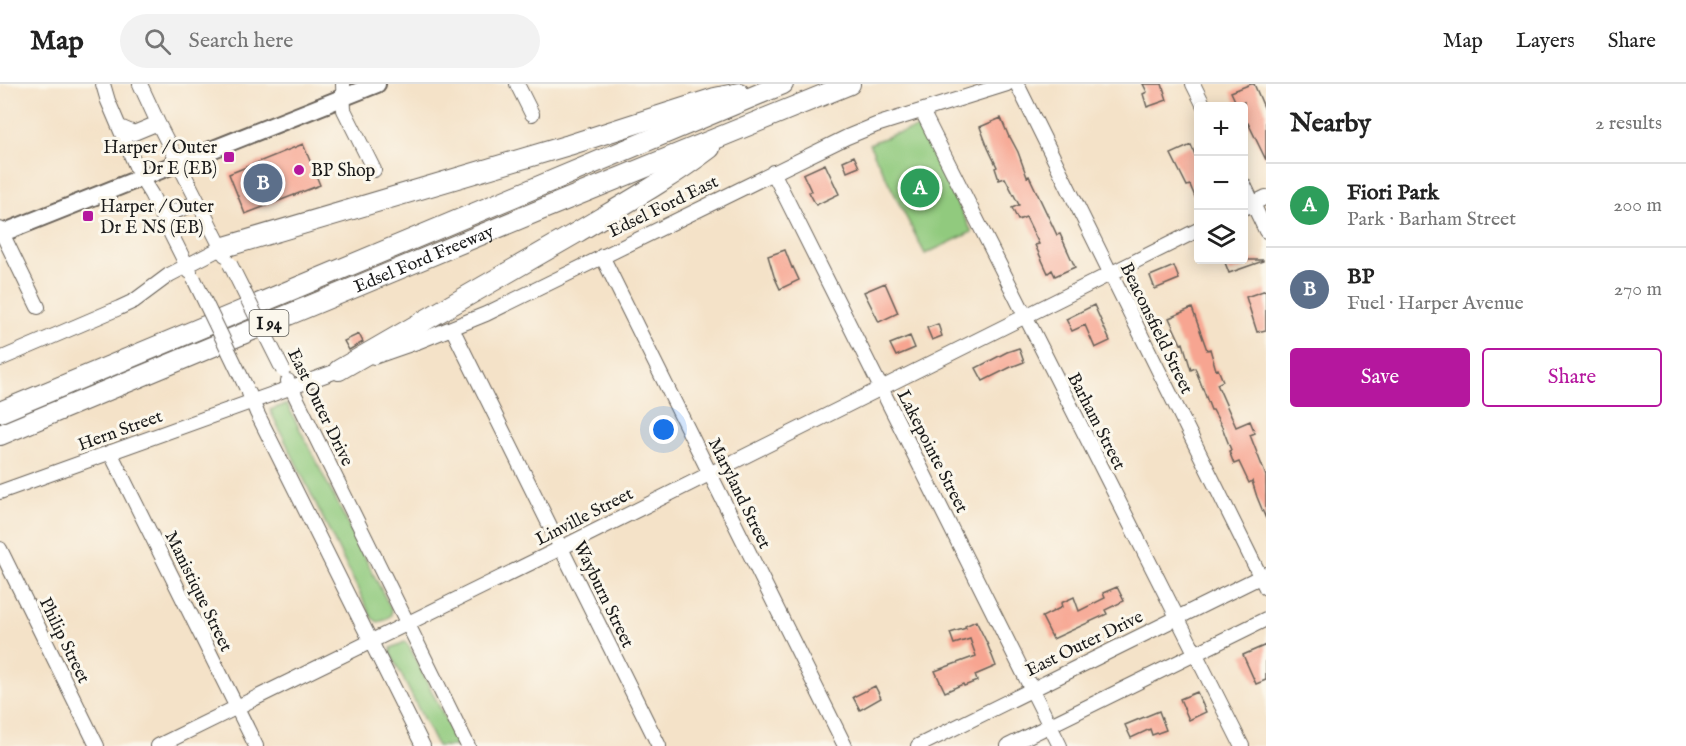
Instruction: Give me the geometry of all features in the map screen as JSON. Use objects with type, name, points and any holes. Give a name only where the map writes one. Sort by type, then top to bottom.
[{"type":"highway","points":[[226,256],[714,98],[777,84]]},
{"type":"highway","name":"Edsel Ford Freeway","points":[[0,412],[783,84]]},
{"type":"highway","name":"Edsel Ford Freeway","points":[[0,435],[850,84]]},
{"type":"highway","points":[[339,369],[488,285],[667,178],[729,133]]},
{"type":"main road","points":[[1,232],[178,163],[343,91],[377,84]]},
{"type":"street","points":[[103,84],[141,178],[194,279],[423,746]]},
{"type":"street","name":"East Outer Drive","points":[[140,84],[468,746]]},
{"type":"street","points":[[517,84],[531,114]]},
{"type":"street","name":"Edsel Ford East","points":[[291,387],[417,342],[486,314],[846,137],[1007,84]]},
{"type":"street","name":"Beaconsfield Street","points":[[1017,84],[1264,579]]},
{"type":"street","points":[[1193,84],[1202,102]]},
{"type":"street","points":[[343,91],[344,110],[374,170]]},
{"type":"street","name":"Barham Street","points":[[922,111],[1242,746]]},
{"type":"street","points":[[120,127],[128,132],[138,133],[158,123]]},
{"type":"street","name":"Lakepointe Street","points":[[773,172],[1060,746]]},
{"type":"street","points":[[1266,197],[1248,206],[1266,231]]},
{"type":"street","points":[[162,217],[198,202]]},
{"type":"street","points":[[1,232],[38,307]]},
{"type":"street","name":"Linville Street","points":[[158,746],[1194,232]]},
{"type":"street","points":[[0,359],[119,308],[186,266],[226,256]]},
{"type":"street","name":"Maryland Street","points":[[602,256],[845,746]]},
{"type":"street","name":"Wayburn Street","points":[[452,328],[659,746]]},
{"type":"street","name":"Hern Street","points":[[0,492],[291,387]]},
{"type":"street","name":"Manistique Street","points":[[110,452],[256,746]]},
{"type":"street","name":"Philip Street","points":[[0,549],[97,746]]},
{"type":"street","name":"East Outer Drive","points":[[918,746],[1176,618],[1264,579]]},
{"type":"street","points":[[1008,746],[1266,619]]},
{"type":"green space","points":[[919,128],[972,232],[925,254],[869,144],[894,134]]},
{"type":"green space","points":[[287,404],[391,609],[391,615],[385,620],[378,622],[372,618],[270,410]]},
{"type":"green space","points":[[405,642],[459,746],[437,746],[391,654],[391,648]]},
{"type":"building","points":[[1143,84],[1162,84],[1167,100],[1147,107],[1143,94],[1147,92]]},
{"type":"building","points":[[1254,84],[1266,112],[1266,160],[1248,123],[1248,102],[1236,102],[1231,92]]},
{"type":"building","points":[[1001,118],[1018,152],[1027,177],[1029,176],[1057,235],[1060,234],[1075,267],[1055,276],[1052,270],[1048,273],[1035,245],[1039,244],[1026,217],[1018,220],[1012,208],[1019,205],[1005,178],[999,180],[995,168],[997,167],[980,127]]},
{"type":"building","points":[[303,144],[320,185],[245,214],[229,174]]},
{"type":"building","points":[[1191,145],[1194,152],[1194,194],[1190,185],[1187,186],[1171,154]]},
{"type":"building","points":[[854,156],[859,167],[847,172],[843,161]]},
{"type":"building","points":[[825,164],[839,194],[816,205],[803,174]]},
{"type":"building","points":[[785,250],[799,280],[780,289],[768,256]]},
{"type":"building","points":[[1248,260],[1263,260],[1263,261],[1229,273],[1226,264],[1248,264]]},
{"type":"building","points":[[1174,266],[1179,279],[1155,289],[1150,276]]},
{"type":"building","points":[[885,283],[898,313],[879,322],[864,292]]},
{"type":"building","points":[[1266,290],[1266,330],[1257,332],[1246,297]]},
{"type":"building","points":[[1094,305],[1110,341],[1095,348],[1085,325],[1072,331],[1066,319]]},
{"type":"building","points":[[1192,308],[1207,350],[1210,349],[1216,370],[1218,369],[1223,381],[1217,384],[1236,427],[1250,421],[1255,433],[1250,435],[1266,476],[1266,519],[1252,481],[1249,483],[1239,462],[1234,464],[1222,427],[1211,410],[1195,368],[1191,370],[1183,343],[1181,344],[1169,318]]},
{"type":"building","points":[[938,324],[942,336],[932,340],[927,328]]},
{"type":"building","points":[[359,334],[363,342],[349,350],[344,341]]},
{"type":"building","points":[[910,336],[915,348],[896,356],[890,344]]},
{"type":"building","points":[[1019,348],[1024,362],[983,381],[976,368]]},
{"type":"building","points":[[1117,587],[1124,601],[1105,610],[1107,614],[1053,639],[1042,617],[1062,607],[1061,603],[1074,597],[1079,611],[1105,598],[1103,593]]},
{"type":"building","points":[[976,621],[996,666],[975,675],[977,681],[945,692],[935,671],[976,656],[970,639],[954,644],[950,633],[966,628],[965,626]]},
{"type":"building","points":[[1266,645],[1266,680],[1256,684],[1243,655]]},
{"type":"building","points":[[875,686],[881,698],[860,710],[853,697]]},
{"type":"building","points":[[1197,692],[1206,712],[1189,720],[1180,699]]},
{"type":"building","points":[[1159,711],[1166,730],[1152,735],[1150,729],[1131,738],[1125,725]]},
{"type":"place","name":"Harper / Outer Dr E (EB)","points":[[229,157]]},
{"type":"place","name":"BP Shop","points":[[299,170]]},
{"type":"place","name":"BP","points":[[263,183]]},
{"type":"place","name":"Fiori Park","points":[[920,188]]},
{"type":"place","name":"Harper / Outer Dr E NS (EB)","points":[[88,216]]}]
